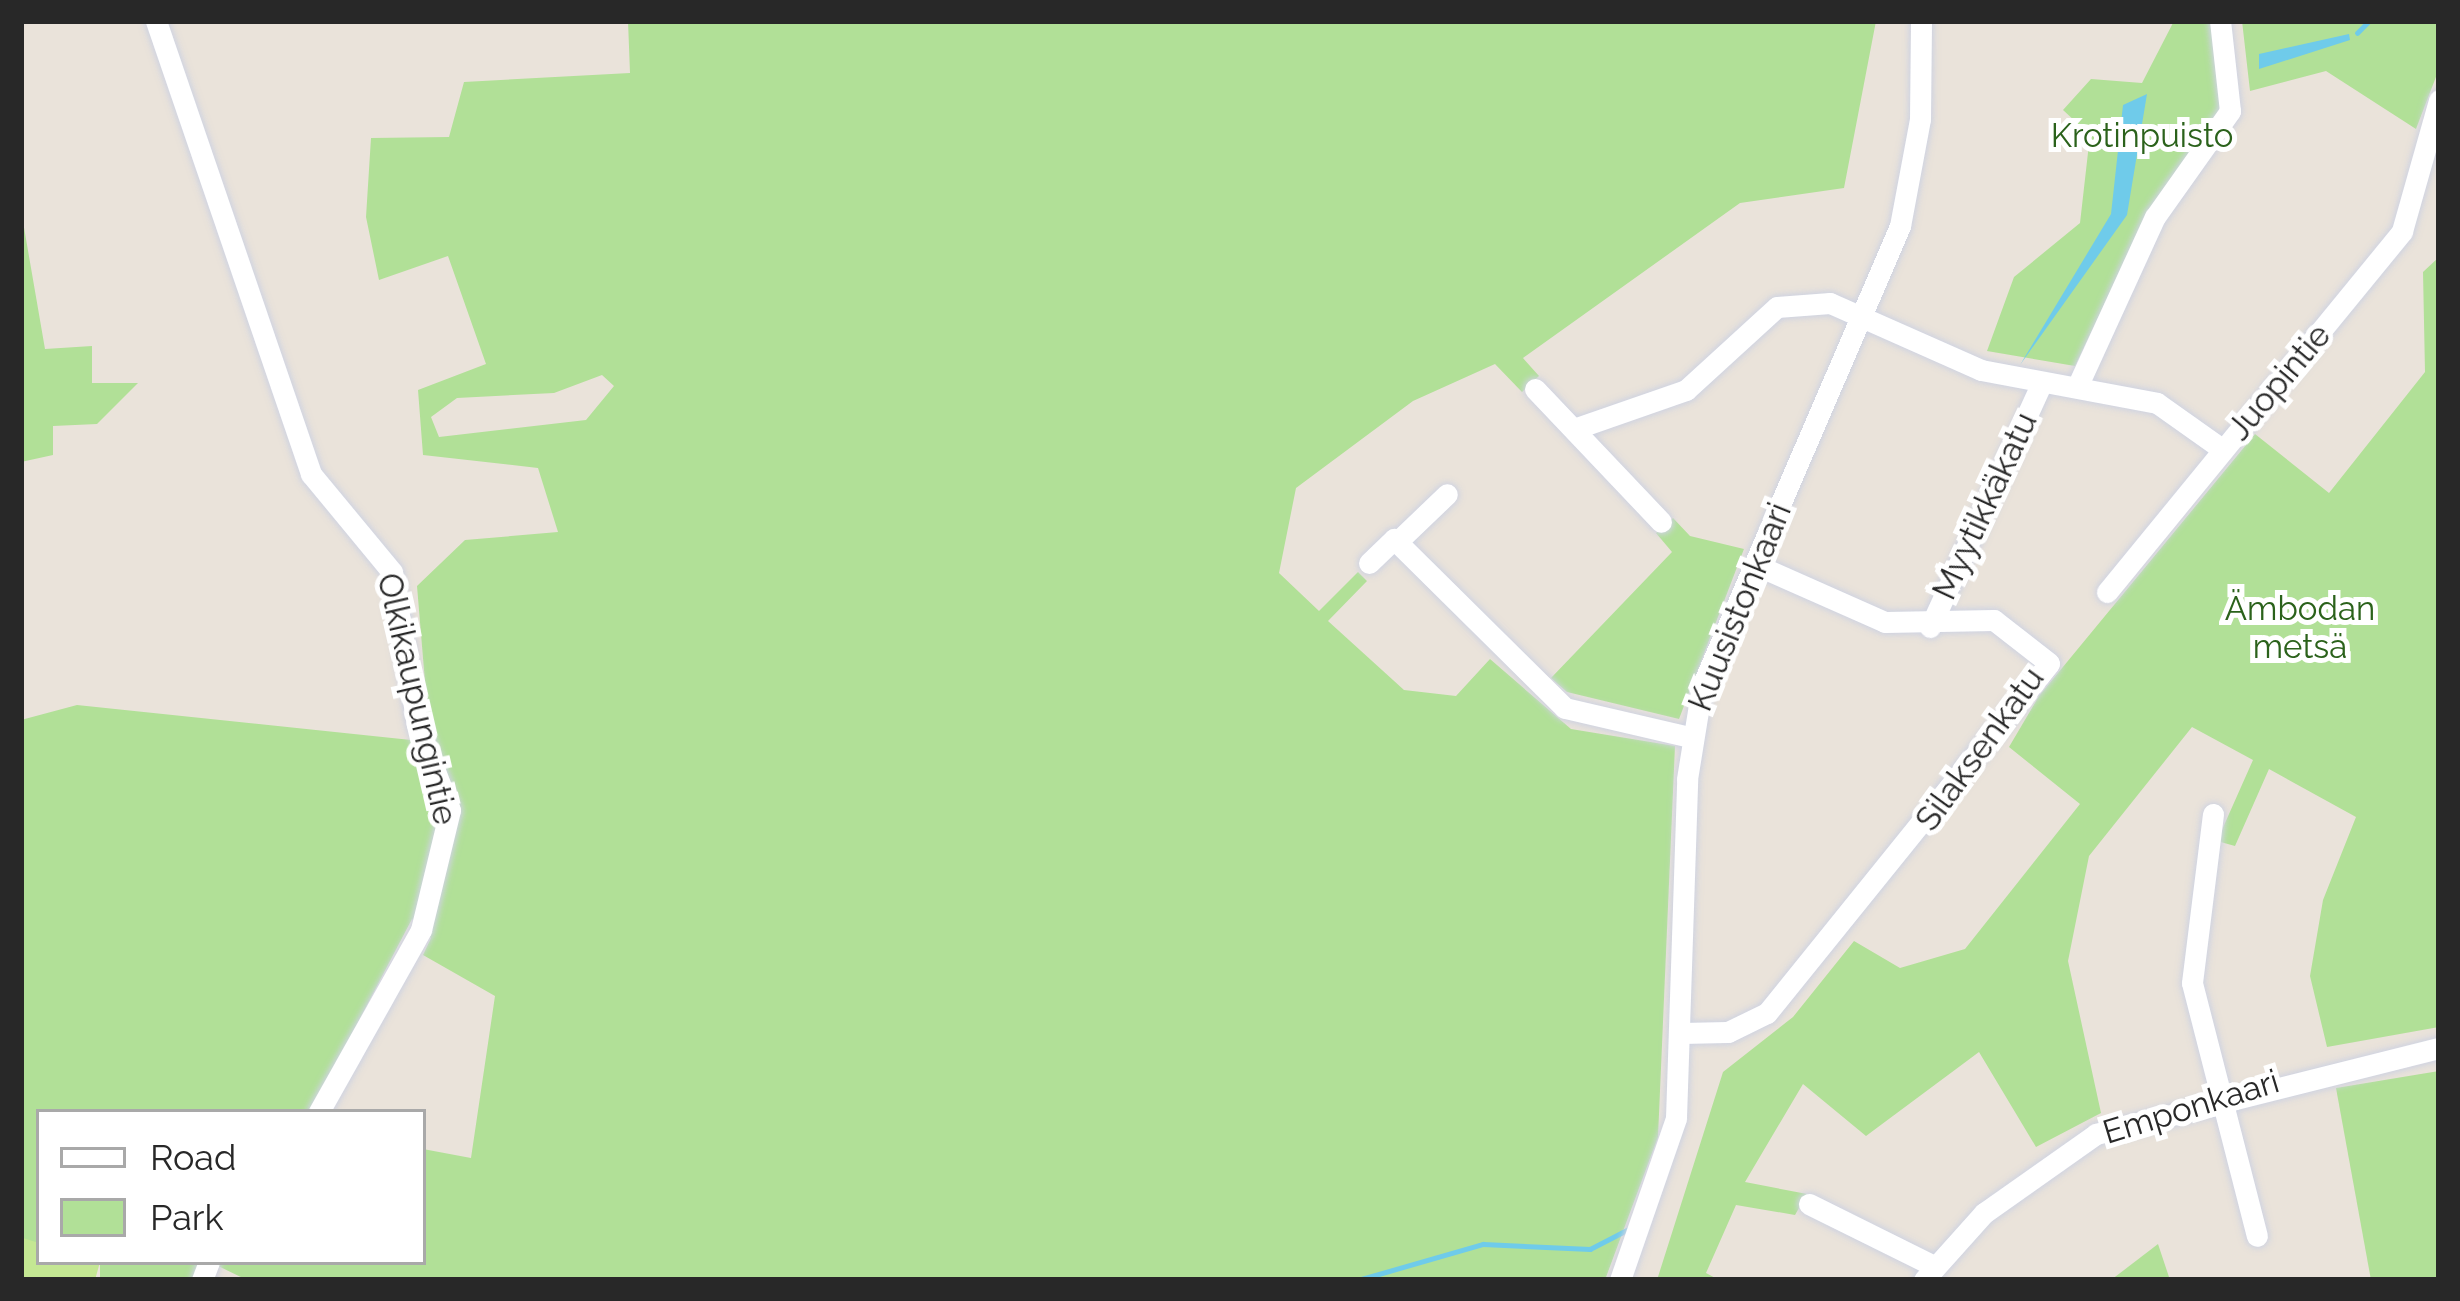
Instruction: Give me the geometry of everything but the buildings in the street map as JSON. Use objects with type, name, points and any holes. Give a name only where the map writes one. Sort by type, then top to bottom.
[{"type":"street","name":"Olkikaupungintie","points":[[156,21],[310,474],[392,572],[417,724],[449,810],[421,930],[321,1109]]},
{"type":"street","name":"Kuusistonkaari","points":[[1620,1280],[1670,1150],[1682,1033],[1690,737],[1754,564],[1865,315],[1911,181],[1921,21]]},
{"type":"street","points":[[2077,387],[2155,217],[2230,111],[2220,21]]},
{"type":"street","name":"Juopintie","points":[[1574,429],[1687,390],[1778,308],[1830,303],[1963,363],[2041,384],[2157,403],[2222,449],[2402,231],[2439,100]]},
{"type":"street","name":"Myytikkäkatu","points":[[1930,627],[2041,384]]},
{"type":"street","points":[[1535,389],[1661,522]]},
{"type":"street","points":[[2107,592],[2222,449]]},
{"type":"street","points":[[1369,563],[1447,494]]},
{"type":"street","points":[[1397,542],[1565,708],[1690,737]]},
{"type":"street","name":"Silaksenkatu","points":[[1682,1033],[1729,1032],[1767,1013],[2049,663],[1994,620],[1930,627],[1863,614],[1754,564]]},
{"type":"street","points":[[2212,814],[2192,983],[2257,1236]]},
{"type":"street","name":"Emponkaari","points":[[1929,1272],[2045,1163],[2096,1134],[2220,1096],[2439,1048]]},
{"type":"street","points":[[1809,1204],[1929,1272]]},
{"type":"green space","points":[[628,21],[1876,21],[1844,188],[1740,203],[1523,358],[1539,376],[1522,392],[1495,364],[1413,401],[1296,488],[1279,573],[1319,611],[1358,572],[1367,581],[1328,621],[1404,690],[1456,696],[1490,659],[1571,729],[1675,746],[1658,1137],[1605,1280],[247,1280],[216,1265],[426,1265],[426,1150],[471,1158],[495,996],[423,955],[431,938],[412,919],[313,1109],[36,1109],[36,1243],[21,1244],[21,720],[77,705],[430,742],[417,586],[465,540],[558,532],[538,468],[423,455],[418,390],[486,364],[448,256],[379,280],[366,217],[371,138],[449,137],[464,82],[630,73]],"holes":[[[602,375],[614,386],[586,420],[439,437],[431,417],[457,398],[554,393]]]},
{"type":"green space","name":"Krotinpuisto","points":[[2174,21],[2209,21],[2216,32],[2222,113],[2133,244],[2075,366],[1987,351],[2014,277],[2080,223],[2090,135],[2063,110],[2091,79],[2142,83]]},
{"type":"green space","name":"Krotinpuisto","points":[[2242,21],[2439,21],[2439,69],[2416,129],[2326,71],[2250,91]]},
{"type":"green space","points":[[21,210],[45,349],[92,346],[92,383],[138,383],[97,424],[53,426],[53,455],[21,462]]},
{"type":"green space","name":"Ämbodan metsä","points":[[2439,257],[2439,1027],[2327,1047],[2310,976],[2323,900],[2356,817],[2269,769],[2235,846],[2217,841],[2253,760],[2192,727],[2089,856],[2068,961],[2101,1113],[2036,1147],[1979,1052],[1866,1136],[1803,1084],[1745,1182],[1807,1194],[1795,1215],[1736,1205],[1706,1273],[1719,1280],[1657,1280],[1723,1072],[1793,1017],[1854,941],[1900,968],[1965,949],[2080,804],[2009,747],[2039,696],[2255,434],[2329,493],[2425,372],[2423,272]]},
{"type":"green space","points":[[1673,518],[1690,536],[1744,549],[1679,719],[1567,692],[1551,678],[1672,552],[1656,533]]},
{"type":"green space","points":[[2439,1071],[2439,1280],[2371,1280],[2336,1088]]},
{"type":"green space","points":[[23,1238],[36,1242],[36,1265],[99,1265],[95,1280],[21,1280]]},
{"type":"green space","points":[[2158,1244],[2170,1280],[2111,1280]]},
{"type":"green space","points":[[100,1265],[202,1265],[202,1280],[100,1280]]},
{"type":"water","points":[[2349,34],[2350,40],[2259,69],[2259,54]]},
{"type":"water","points":[[2147,94],[2127,215],[2020,365],[2111,214],[2123,105]]},
{"type":"waterway","points":[[2357,33],[2369,21]]},
{"type":"waterway","points":[[1358,1280],[1483,1244],[1590,1249],[1627,1230]]}]
